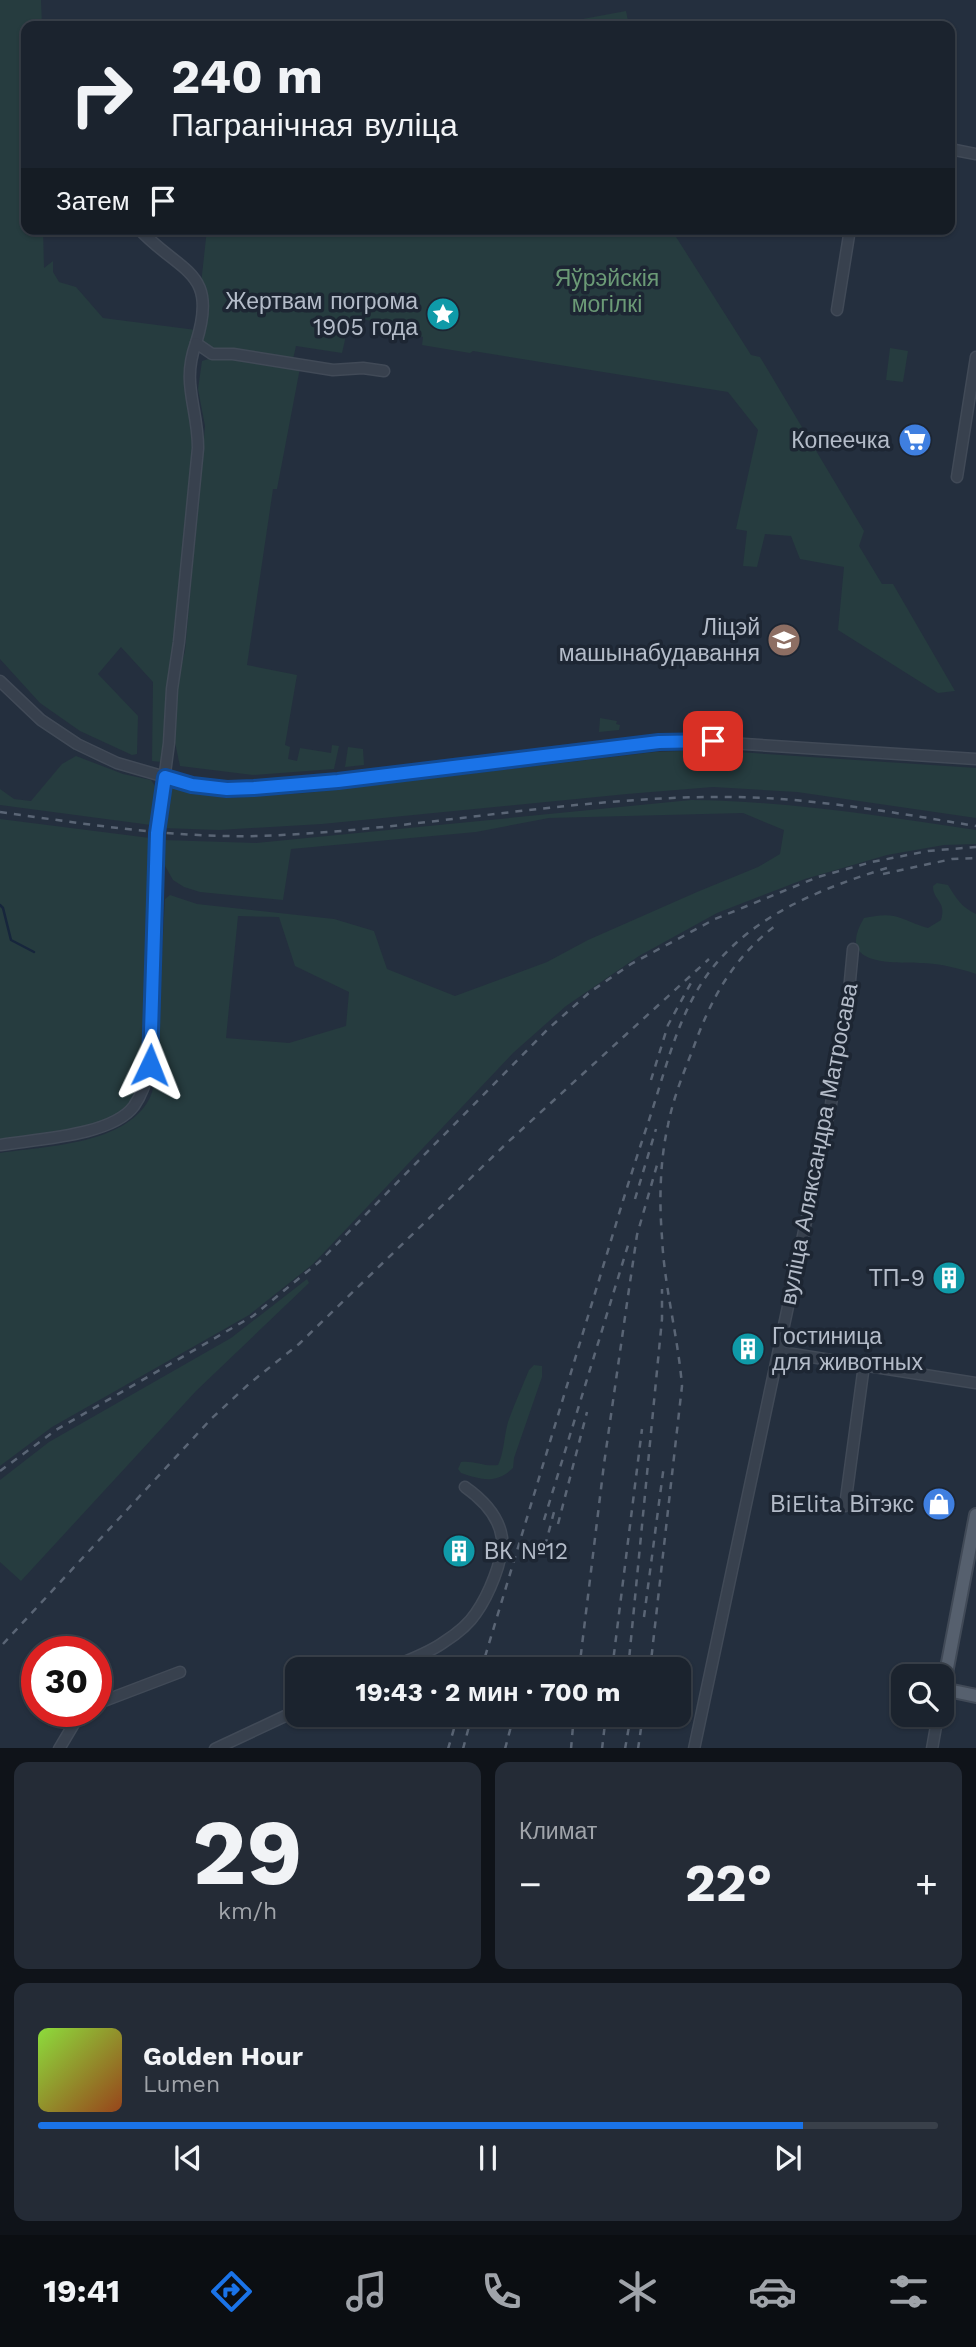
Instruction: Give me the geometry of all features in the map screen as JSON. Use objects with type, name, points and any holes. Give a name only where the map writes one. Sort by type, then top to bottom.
[{"type":"main road","points":[[947,1664],[976,1515]]},
{"type":"main road","points":[[954,1693],[976,1696]]},
{"type":"street","points":[[955,150],[976,154]]},
{"type":"street","points":[[0,1144],[107,1126],[133,1108],[146,1085],[150,1065],[157,833],[198,447],[198,429],[188,375],[189,361],[203,321],[204,302],[198,283],[187,269],[160,250],[145,235]]},
{"type":"street","points":[[836,310],[849,235]]},
{"type":"street","points":[[195,343],[212,354],[233,354],[333,370],[363,368],[384,372]]},
{"type":"street","points":[[957,477],[976,357]]},
{"type":"street","points":[[0,681],[41,720],[76,744],[117,763],[192,785],[227,789],[267,788],[378,776],[659,742],[713,741],[976,759]]},
{"type":"street","name":"вуліца Аляксандра Матросава","points":[[694,1748],[831,1104],[853,949]]},
{"type":"street","points":[[780,1352],[976,1383]]},
{"type":"street","points":[[845,1506],[864,1365]]},
{"type":"street","points":[[413,1657],[443,1643],[475,1616],[490,1590],[499,1562],[502,1538],[494,1516],[481,1498],[466,1487]]},
{"type":"street","points":[[112,1698],[180,1672]]},
{"type":"street","points":[[215,1748],[285,1716]]},
{"type":"street","points":[[59,1748],[72,1727]]},
{"type":"street","points":[[932,1748],[936,1727]]},
{"type":"green space","name":"Яўрэйскія могілкі","points":[[0,0],[41,0],[42,21],[21,21],[21,235],[43,235],[44,268],[53,261],[53,272],[59,282],[76,287],[103,318],[196,330],[206,235],[675,235],[751,355],[760,357],[864,531],[859,546],[882,584],[893,584],[955,691],[938,693],[838,630],[844,567],[800,559],[791,536],[765,534],[757,567],[743,566],[747,531],[736,529],[758,430],[728,392],[422,345],[423,337],[395,332],[396,324],[350,318],[342,353],[296,346],[293,359],[234,350],[193,351],[197,427],[176,646],[166,689],[162,762],[152,761],[153,682],[121,647],[98,674],[138,716],[137,754],[132,755],[80,731],[40,703],[0,659]]},
{"type":"green space","points":[[626,11],[628,21],[572,21]]},
{"type":"green space","points":[[890,348],[908,351],[903,382],[886,380]]},
{"type":"green space","points":[[215,357],[235,357],[300,368],[277,489],[273,489],[247,665],[297,675],[285,745],[290,747],[288,759],[297,761],[300,748],[331,753],[332,745],[339,746],[334,769],[253,775],[180,766],[174,738],[175,688],[185,651],[205,426],[198,389],[202,361]]},
{"type":"green space","points":[[600,718],[617,721],[619,730],[599,732]]},
{"type":"green space","points":[[348,747],[363,749],[364,765],[345,767]]},
{"type":"green space","points":[[706,750],[976,768],[976,818],[797,792],[713,787],[322,824],[219,830],[162,828],[173,786],[226,798],[306,793],[655,752]]},
{"type":"green space","points":[[76,756],[123,774],[151,780],[157,789],[151,825],[0,805],[0,789],[14,799],[31,801],[62,764]]},
{"type":"green space","points":[[691,800],[798,806],[976,830],[976,844],[944,845],[887,855],[805,879],[717,913],[639,956],[566,1006],[513,1053],[313,1264],[249,1315],[52,1427],[0,1466],[0,1153],[59,1145],[100,1135],[119,1128],[135,1117],[147,1103],[155,1082],[165,899],[170,895],[197,904],[334,919],[374,931],[387,969],[455,996],[547,962],[588,940],[758,867],[780,854],[784,830],[743,813],[549,818],[476,832],[291,849],[283,900],[200,892],[173,880],[164,864],[163,840],[256,843]],"holes":[[[238,916],[279,917],[295,966],[349,992],[346,1026],[289,1043],[226,1038]]]},
{"type":"green space","points":[[0,819],[150,838],[141,1082],[135,1095],[121,1112],[89,1125],[0,1140]]},
{"type":"green space","points":[[937,883],[948,885],[956,898],[976,914],[976,974],[936,964],[883,961],[862,954],[857,946],[857,934],[864,918],[894,916],[928,928],[941,920],[942,909],[933,886]]},
{"type":"green space","points":[[307,1279],[309,1283],[196,1391],[21,1581],[0,1562],[0,1480],[49,1442],[231,1338]]},
{"type":"green space","points":[[534,1365],[542,1366],[542,1377],[513,1468],[501,1477],[489,1479],[461,1473],[458,1469],[461,1462],[498,1465],[508,1422],[529,1370]]},
{"type":"waterway","points":[[0,905],[11,940],[34,952]]},
{"type":"railway","points":[[0,812],[193,835],[258,836],[377,828],[615,802],[734,797],[825,803],[976,826]]},
{"type":"railway","points":[[0,1471],[56,1430],[253,1316],[319,1262],[548,1029],[590,992],[631,964],[715,919],[818,877],[872,862],[928,851],[976,847]]},
{"type":"railway","points":[[883,874],[952,859],[976,858]]},
{"type":"railway","points":[[485,1657],[632,1173],[676,1037],[694,996],[720,959],[737,942],[777,913],[821,892],[890,867]]},
{"type":"railway","points":[[651,1657],[682,1386],[663,1255],[661,1181],[665,1138],[679,1087],[716,995],[749,949],[779,923]]},
{"type":"railway","points":[[3,1644],[211,1419],[250,1383],[299,1344],[508,1142],[709,959]]},
{"type":"railway","points":[[651,1080],[668,1025],[692,981]]},
{"type":"railway","points":[[635,1199],[656,1129]]},
{"type":"railway","points":[[581,1657],[604,1464],[637,1235],[657,1165]]},
{"type":"railway","points":[[544,1520],[629,1242]]},
{"type":"railway","points":[[629,1657],[662,1319],[662,1289]]},
{"type":"railway","points":[[558,1524],[587,1412]]},
{"type":"railway","points":[[614,1657],[642,1429]]},
{"type":"railway","points":[[644,1617],[664,1465]]},
{"type":"railway","points":[[545,1546],[554,1512]]},
{"type":"railway","points":[[448,1748],[454,1727]]},
{"type":"railway","points":[[463,1748],[469,1727]]},
{"type":"railway","points":[[505,1748],[511,1727]]},
{"type":"railway","points":[[571,1748],[573,1727]]},
{"type":"railway","points":[[602,1748],[605,1727]]},
{"type":"railway","points":[[625,1748],[629,1727]]},
{"type":"railway","points":[[638,1748],[641,1727]]},
{"type":"place","name":"Жертвам погрома 1905 года","points":[[443,314]]},
{"type":"place","name":"Копеечка","points":[[915,440]]},
{"type":"place","name":"Ліцэй машынабудавання","points":[[784,640]]},
{"type":"place","name":"ТП-9","points":[[949,1278]]},
{"type":"place","name":"Гостиница для животных","points":[[748,1349]]},
{"type":"place","name":"ВiElita Вітэкс","points":[[939,1504]]},
{"type":"place","name":"ВК №12","points":[[459,1551]]},
{"type":"route","points":[[150,1065],[157,833],[165,777],[192,785],[227,789],[254,788],[471,766],[659,742],[713,741]]}]
